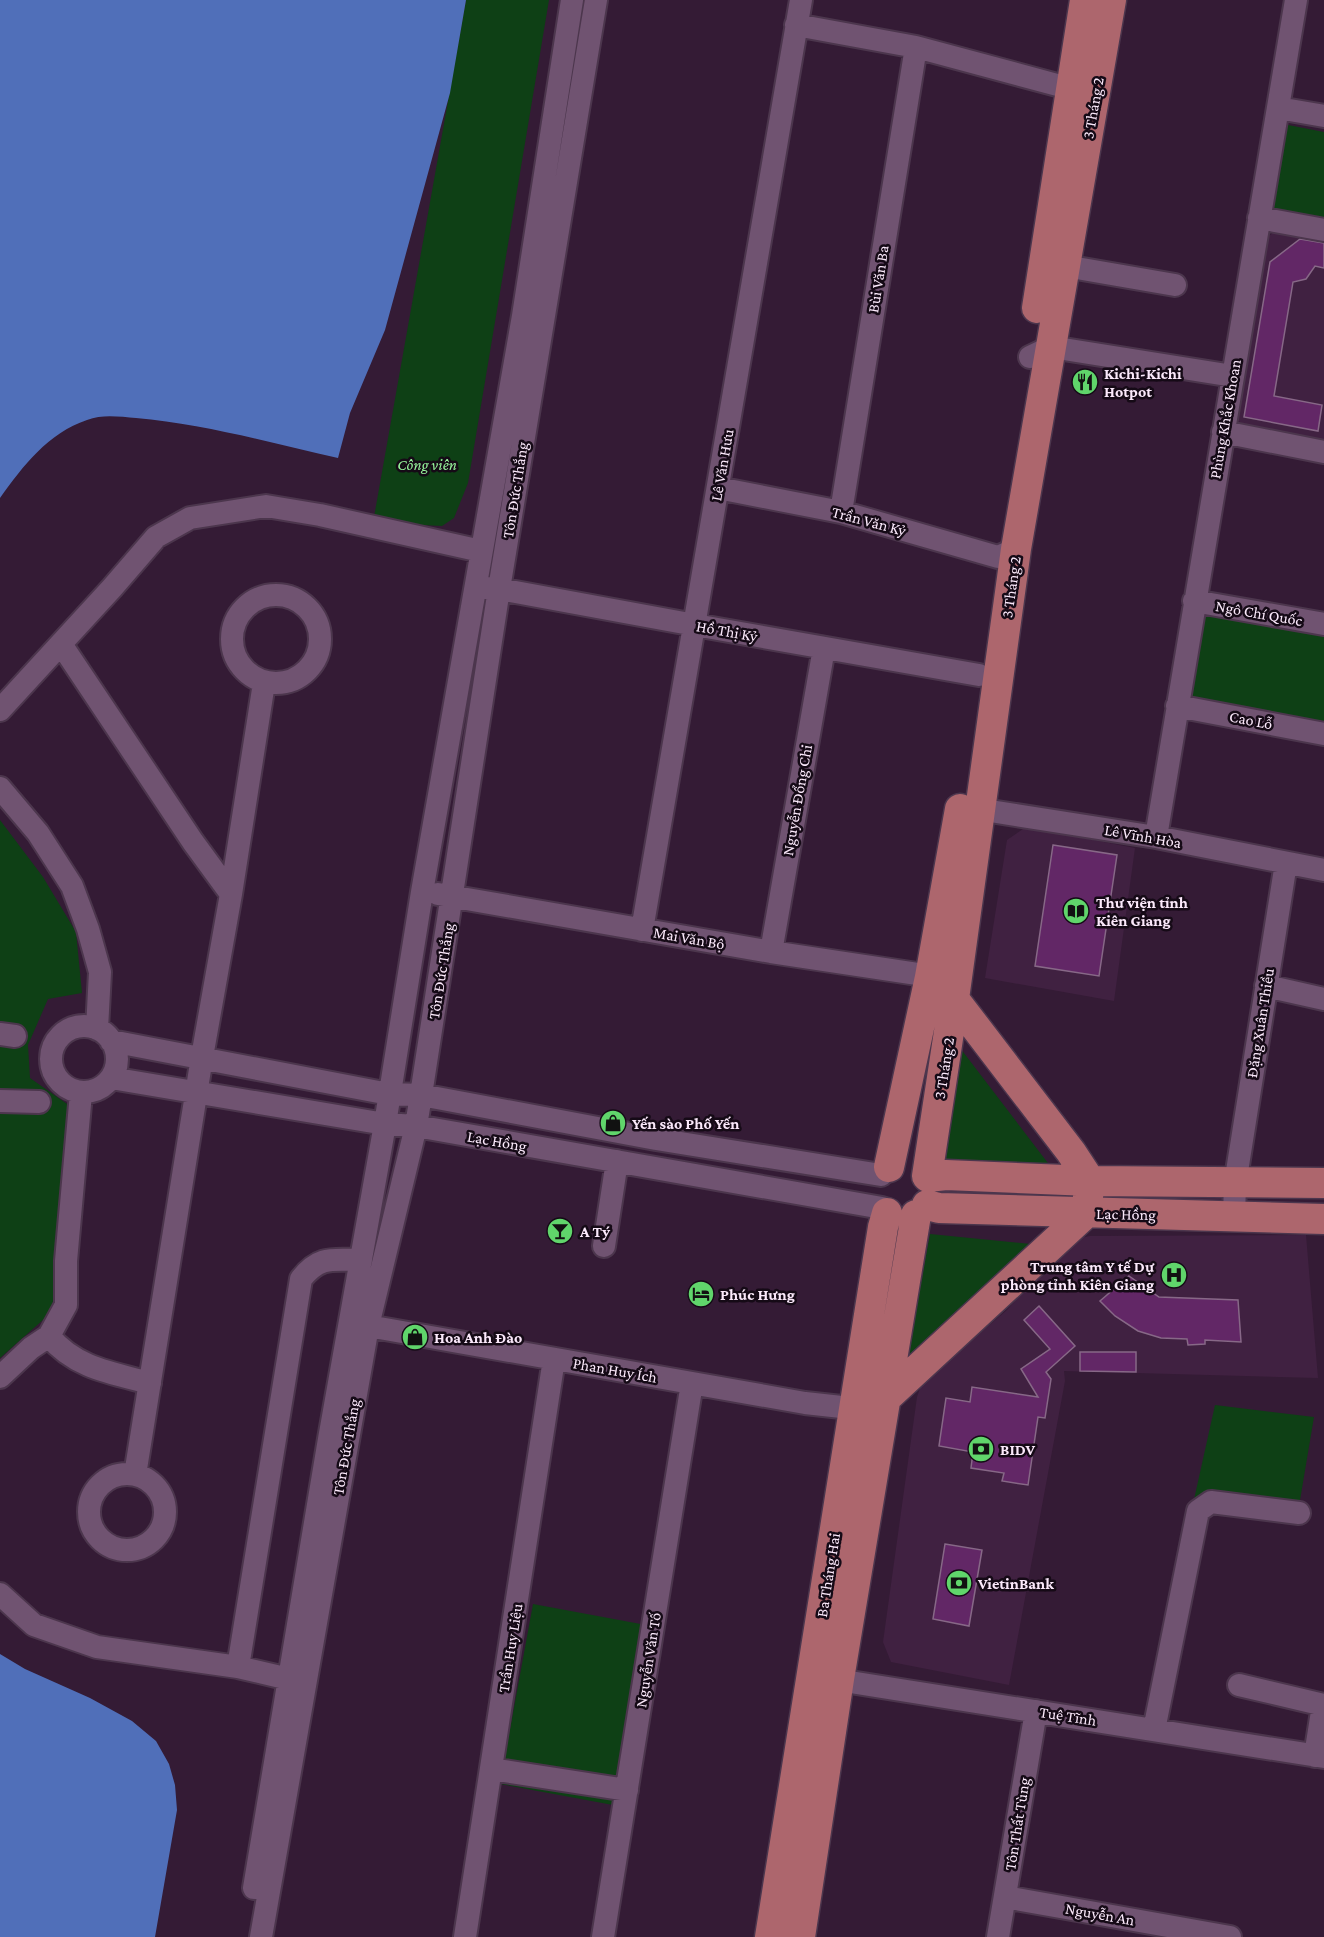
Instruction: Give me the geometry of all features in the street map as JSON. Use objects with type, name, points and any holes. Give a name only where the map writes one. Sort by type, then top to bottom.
[{"type":"main road","name":"3 Tháng 2","points":[[1040,352],[1065,266],[1085,85],[1085,0]]},
{"type":"main road","name":"3 Tháng 2","points":[[925,1193],[947,985],[1007,553],[1085,85],[1111,0]]},
{"type":"main road","name":"3 Tháng 2","points":[[970,808],[980,675],[1007,553]]},
{"type":"main road","name":"3 Tháng 2","points":[[885,1171],[947,985]]},
{"type":"main road","points":[[874,1406],[1086,1213],[1090,1181],[947,985]]},
{"type":"main road","points":[[899,1163],[910,1164],[920,1168],[925,1193],[901,1218],[885,1210],[876,1195],[876,1188],[885,1171],[899,1163]]},
{"type":"main road","name":"Lạc Hồng","points":[[1324,1184],[1090,1181],[946,1175],[925,1193],[939,1208],[1324,1219]]},
{"type":"main road","name":"Ba Tháng Hai","points":[[770,1937],[825,1678],[874,1406],[925,1193]]},
{"type":"main road","name":"Ba Tháng Hai","points":[[874,1406],[885,1210]]},
{"type":"main road","name":"Ba Tháng Hai","points":[[800,1937],[825,1678]]},
{"type":"street","name":"Tôn Đức Thắng","points":[[261,1937],[358,1327],[361,1260],[524,304],[572,0]]},
{"type":"street","name":"Tôn Đức Thắng","points":[[246,1937],[289,1679],[358,1327],[416,1126],[499,589],[596,0]]},
{"type":"street","name":"Lê Văn Hưu","points":[[642,930],[801,0]]},
{"type":"street","name":"Phùng Khắc Khoan","points":[[1156,837],[1296,0]]},
{"type":"street","points":[[796,25],[916,46],[1085,85]]},
{"type":"street","name":"Bùi Văn Ba","points":[[841,512],[916,46]]},
{"type":"street","points":[[1278,108],[1324,116]]},
{"type":"street","points":[[1259,218],[1324,230]]},
{"type":"street","points":[[1065,266],[1175,285]]},
{"type":"street","points":[[1040,352],[1233,376]]},
{"type":"street","points":[[1223,432],[1324,452]]},
{"type":"street","name":"Trần Văn Kỷ","points":[[718,488],[841,512],[1007,553]]},
{"type":"street","points":[[0,710],[156,537],[190,518],[266,506],[320,515],[482,551]]},
{"type":"street","name":"Hồ Thị Kỷ","points":[[475,587],[499,589],[694,626],[980,675]]},
{"type":"street","name":"Ngô Chí Quốc","points":[[1194,601],[1324,624]]},
{"type":"street","points":[[61,644],[193,842],[231,894]]},
{"type":"street","name":"Nguyễn Đổng Chi","points":[[771,952],[824,648]]},
{"type":"street","points":[[135,1475],[264,683]]},
{"type":"street","name":"Cao Lỗ","points":[[1178,706],[1324,734]]},
{"type":"street","points":[[0,788],[38,833],[72,886],[88,929],[100,972],[104,1035]]},
{"type":"street","name":"Lê Vĩnh Hòa","points":[[970,808],[1156,837],[1324,870]]},
{"type":"street","name":"Đặng Xuân Thiều","points":[[1234,1216],[1235,1184],[1286,863]]},
{"type":"street","name":"Mai Văn Bộ","points":[[422,892],[453,895],[947,985]]},
{"type":"street","points":[[1266,986],[1324,999]]},
{"type":"street","points":[[86,1026],[104,1035],[116,1051],[117,1063],[111,1078],[93,1092],[81,1093],[65,1087],[51,1068],[50,1057],[53,1046],[64,1032],[74,1027],[86,1026]]},
{"type":"street","name":"Lạc Hồng","points":[[104,1035],[389,1094],[421,1095],[656,1138],[885,1171]]},
{"type":"street","name":"Lạc Hồng","points":[[111,1078],[385,1124],[416,1126],[885,1210]]},
{"type":"street","points":[[0,1377],[31,1347],[49,1336],[66,1305],[66,1261],[81,1093]]},
{"type":"street","points":[[0,1101],[39,1102]]},
{"type":"street","points":[[650,1167],[656,1138]]},
{"type":"street","points":[[604,1246],[617,1161]]},
{"type":"street","points":[[238,1667],[301,1279],[311,1267],[326,1260],[361,1260]]},
{"type":"street","name":"Phan Huy Ích","points":[[358,1327],[805,1403],[874,1406]]},
{"type":"street","points":[[49,1336],[57,1346],[80,1363],[150,1383]]},
{"type":"street","name":"Trần Huy Liệu","points":[[465,1937],[554,1359]]},
{"type":"street","name":"Nguyễn Văn Tố","points":[[603,1937],[692,1383]]},
{"type":"street","points":[[1154,1730],[1198,1511],[1211,1502],[1299,1513]]},
{"type":"street","points":[[0,1594],[34,1625],[98,1647],[238,1667],[289,1679]]},
{"type":"street","name":"Tuệ Tĩnh","points":[[825,1678],[1320,1756]]},
{"type":"street","points":[[1239,1685],[1323,1705],[1320,1756]]},
{"type":"street","name":"Tôn Thất Tùng","points":[[998,1937],[1036,1711]]},
{"type":"street","points":[[491,1769],[627,1790]]},
{"type":"street","name":"Nguyễn An","points":[[1005,1897],[1230,1937]]},
{"type":"shaded area","points":[[1279,229],[1324,239],[1324,443],[1245,427],[1235,417],[1264,239]]},
{"type":"shaded area","points":[[1026,827],[1135,848],[1114,1001],[985,978],[1007,840]]},
{"type":"shaded area","points":[[1306,1235],[1318,1378],[1064,1371],[1065,1381],[1009,1685],[891,1662],[883,1642],[917,1397],[922,1382],[1007,1310],[1070,1240],[1090,1236]]},
{"type":"green space","name":"Công viên","points":[[466,0],[549,0],[468,483],[454,518],[442,526],[421,525],[374,517]]},
{"type":"green space","points":[[1283,124],[1324,132],[1324,230],[1267,219]]},
{"type":"green space","points":[[1201,611],[1324,634],[1324,732],[1188,706]]},
{"type":"green space","points":[[0,820],[43,877],[76,932],[82,993],[48,999],[28,1045],[30,1078],[70,1106],[52,1312],[0,1358]]},
{"type":"green space","points":[[954,1040],[1054,1171],[935,1167]]},
{"type":"green space","points":[[930,1234],[1031,1244],[905,1368]]},
{"type":"green space","points":[[1215,1405],[1314,1417],[1296,1524],[1193,1504]]},
{"type":"green space","points":[[533,1604],[646,1625],[613,1805],[500,1784]]},
{"type":"water","points":[[0,0],[466,0],[450,93],[385,330],[350,413],[338,458],[187,425],[136,418],[99,417],[73,426],[48,442],[27,463],[0,498]]},
{"type":"water","points":[[0,1654],[25,1669],[90,1698],[132,1721],[156,1741],[169,1764],[175,1785],[177,1810],[155,1937],[0,1937]]},
{"type":"building","points":[[1300,239],[1324,243],[1324,268],[1315,266],[1306,279],[1293,282],[1274,396],[1322,405],[1318,431],[1244,417],[1270,262]]},
{"type":"building","name":"Thư viện tỉnh Kiên Giang","points":[[1053,845],[1117,855],[1099,976],[1035,966]]},
{"type":"building","points":[[1129,1276],[1159,1297],[1238,1300],[1241,1342],[1205,1340],[1205,1344],[1188,1345],[1187,1339],[1161,1338],[1138,1331],[1115,1316],[1100,1301]]},
{"type":"building","points":[[1039,1306],[1075,1346],[1046,1372],[1051,1379],[1045,1418],[1038,1417],[1028,1485],[1002,1481],[1004,1473],[971,1468],[973,1452],[939,1446],[946,1398],[970,1402],[972,1387],[1038,1397],[1021,1369],[1050,1349],[1024,1320]]},
{"type":"building","points":[[1080,1352],[1136,1352],[1136,1372],[1080,1371]]},
{"type":"building","points":[[945,1544],[982,1550],[969,1626],[933,1619]]},
{"type":"place","name":"Kichi-Kichi Hotpot","points":[[1085,382]]},
{"type":"place","name":"Thư viện tỉnh Kiên Giang","points":[[1076,911]]},
{"type":"place","name":"Yến sào Phố Yến","points":[[613,1123]]},
{"type":"place","name":"A Tý","points":[[560,1231]]},
{"type":"place","name":"Trung tâm Y tế Dự phòng tỉnh Kiên Giang","points":[[1174,1275]]},
{"type":"place","name":"Phúc Hưng","points":[[701,1294]]},
{"type":"place","name":"Hoa Anh Đào","points":[[415,1337]]},
{"type":"place","name":"BIDV","points":[[981,1449]]},
{"type":"place","name":"VietinBank","points":[[959,1583]]}]
